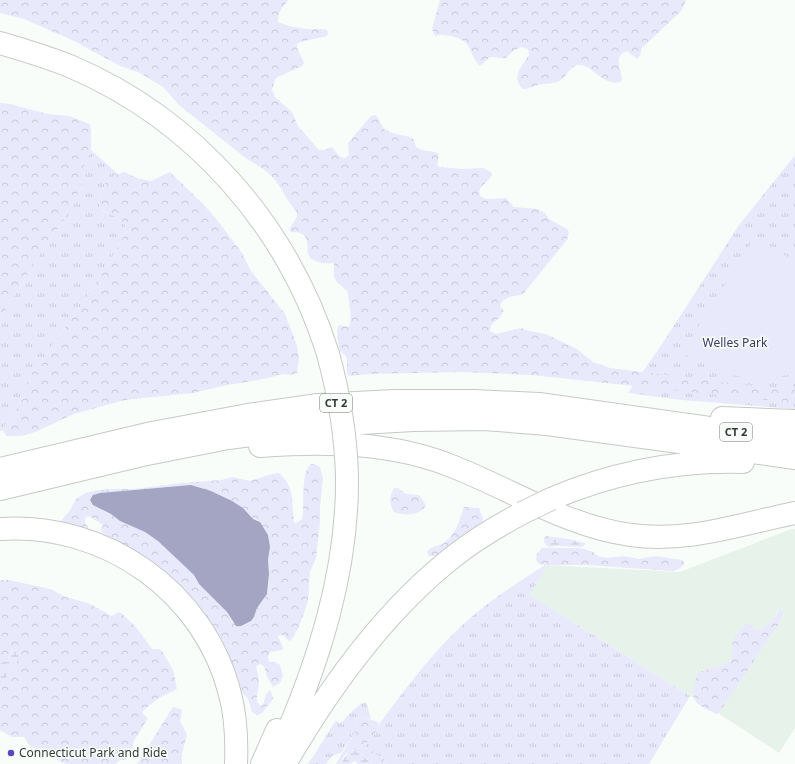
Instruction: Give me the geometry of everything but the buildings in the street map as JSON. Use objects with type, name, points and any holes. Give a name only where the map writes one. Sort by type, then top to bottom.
[{"type":"highway","points":[[0,43],[40,55],[71,67],[118,90],[163,120],[211,160],[249,203],[282,252],[313,311],[322,355]]},
{"type":"highway","points":[[0,55],[50,70],[108,97],[157,130],[198,165],[233,202],[256,232],[272,257],[322,355],[337,389],[344,428],[341,477],[332,543],[316,617],[306,650],[288,703],[262,764]]},
{"type":"highway","name":"CT 2","points":[[0,469],[183,427],[272,411],[333,404],[434,400],[560,406],[795,440]]},
{"type":"highway","points":[[677,423],[701,419],[720,418],[795,421]]},
{"type":"highway","name":"CT 2","points":[[0,489],[126,459],[211,441],[293,429],[347,424],[448,419],[496,420],[554,424],[795,458]]},
{"type":"highway","points":[[126,459],[291,445],[353,445],[386,448],[453,466],[581,523],[605,531],[642,537],[685,536],[795,513]]},
{"type":"highway","points":[[285,764],[312,720],[338,682],[374,636],[403,603],[434,573],[453,557],[483,536],[522,513],[551,499],[604,480],[658,467],[692,463],[720,462],[795,463]]},
{"type":"highway","points":[[274,764],[303,694],[330,609],[343,545],[347,508],[341,477]]},
{"type":"highway","points":[[0,529],[45,530],[72,535],[90,541],[128,558],[148,572],[170,591],[188,610],[203,632],[223,673],[230,694],[235,721],[236,764]]},
{"type":"shaded area","points":[[791,529],[795,529],[795,728],[779,753],[718,713],[779,624],[784,614],[777,611],[776,616],[764,628],[758,630],[756,630],[749,623],[732,651],[733,656],[731,661],[706,670],[693,685],[695,699],[530,595],[547,565],[680,572]]},
{"type":"green space","points":[[0,0],[288,0],[279,13],[278,22],[300,28],[325,29],[328,33],[327,36],[297,44],[297,48],[304,63],[302,66],[276,78],[272,89],[275,97],[292,112],[298,126],[319,150],[332,147],[339,156],[345,158],[349,155],[348,143],[371,116],[375,115],[386,130],[412,138],[416,147],[439,154],[437,164],[439,167],[462,169],[483,168],[491,172],[492,175],[479,191],[480,196],[486,199],[506,198],[514,207],[538,209],[545,213],[549,219],[567,229],[569,232],[567,240],[523,294],[506,298],[502,302],[500,306],[504,311],[491,325],[490,331],[496,334],[521,328],[546,334],[577,349],[593,362],[610,368],[755,386],[795,389],[795,403],[531,375],[462,372],[370,374],[350,376],[347,374],[346,356],[339,351],[337,330],[339,325],[349,327],[350,314],[348,292],[337,282],[334,277],[334,263],[322,263],[312,260],[309,256],[306,239],[304,236],[299,233],[291,232],[289,229],[297,217],[297,212],[272,177],[180,106],[163,87],[140,73],[120,66],[74,41],[24,19],[0,13]]},
{"type":"green space","points":[[440,0],[686,0],[680,12],[642,48],[640,56],[637,59],[627,51],[619,57],[622,78],[621,82],[614,83],[608,81],[583,65],[577,65],[559,81],[523,89],[519,85],[517,76],[529,55],[528,49],[521,47],[513,51],[506,58],[490,57],[480,66],[473,57],[470,48],[463,41],[446,35],[435,36],[432,29]]},
{"type":"green space","points":[[0,103],[10,104],[48,114],[69,116],[90,124],[91,150],[83,168],[82,188],[71,204],[62,223],[50,238],[0,319]]},
{"type":"green space","points":[[91,150],[118,174],[106,181],[99,200],[103,211],[115,216],[125,224],[126,231],[113,256],[85,300],[31,375],[21,395],[17,408],[5,425],[3,431],[0,431],[0,319],[50,238],[62,223],[71,204],[82,188],[83,168]]},
{"type":"green space","name":"Welles Park","points":[[795,155],[795,409],[681,400],[628,393],[664,341],[739,225]]},
{"type":"green space","points":[[125,172],[137,178],[151,181],[170,172],[204,205],[217,220],[242,253],[251,271],[285,314],[297,345],[299,359],[297,373],[291,375],[284,374],[193,393],[125,400],[74,414],[33,433],[20,436],[7,436],[3,431],[5,425],[17,408],[21,395],[31,375],[85,300],[113,256],[126,231],[125,224],[99,207],[99,200],[106,181]]},
{"type":"green space","points":[[762,241],[795,262],[795,373],[764,378],[737,376],[710,367],[682,353],[752,242]]},
{"type":"green space","points":[[311,464],[315,464],[320,467],[323,478],[316,558],[310,572],[308,601],[298,629],[292,639],[289,641],[283,635],[278,636],[283,648],[282,650],[270,652],[268,657],[269,662],[275,662],[280,665],[283,676],[280,683],[273,687],[267,677],[264,666],[260,664],[256,666],[259,681],[257,697],[259,705],[263,705],[266,694],[270,690],[273,699],[262,713],[258,715],[252,712],[248,699],[242,692],[235,671],[227,658],[211,622],[168,575],[141,554],[102,533],[101,529],[103,525],[89,516],[85,518],[87,528],[61,521],[70,510],[76,499],[85,493],[93,491],[134,489],[221,480],[233,477],[250,481],[279,473],[288,484],[292,496],[294,522],[296,523],[302,519],[304,482],[305,474]],"holes":[[[156,488],[211,491],[243,508],[253,519],[258,521],[270,547],[267,594],[257,608],[254,617],[248,623],[232,622],[227,612],[199,584],[194,575],[158,541],[145,532],[120,521],[111,514],[102,510],[95,494]]]},
{"type":"green space","points":[[394,488],[398,488],[406,494],[419,495],[426,505],[424,509],[412,514],[394,512],[390,500]]},
{"type":"green space","points":[[464,507],[479,508],[484,522],[438,556],[429,556],[427,552],[429,550],[444,543],[452,535]]},
{"type":"green space","points":[[546,536],[568,539],[585,543],[585,545],[581,547],[550,547],[544,542],[544,538]]},
{"type":"green space","points":[[542,548],[581,548],[606,558],[624,556],[639,559],[656,556],[682,560],[684,565],[679,569],[671,571],[587,565],[545,565],[539,564],[536,560],[537,554]]},
{"type":"green space","points":[[547,565],[530,595],[690,696],[649,764],[390,764],[367,748],[365,746],[377,731],[379,724],[421,670],[444,644],[468,620],[486,605]]},
{"type":"green space","points":[[0,580],[9,580],[50,589],[66,597],[88,603],[112,616],[118,612],[121,613],[136,627],[152,649],[159,649],[162,651],[173,670],[177,689],[157,699],[143,711],[142,713],[148,718],[134,741],[132,750],[127,759],[118,761],[116,764],[66,764],[30,746],[24,737],[12,737],[0,730],[0,688],[18,659],[13,649],[7,661],[0,663]]},
{"type":"green space","points":[[779,609],[784,612],[779,624],[719,713],[716,714],[697,703],[693,695],[693,687],[699,672],[731,661],[734,639],[744,625],[749,623],[756,630],[764,628],[776,616]]},
{"type":"green space","points":[[15,647],[19,649],[18,659],[0,688],[0,663],[7,661]]},
{"type":"green space","points":[[362,703],[366,703],[371,719],[360,716],[356,719],[355,732],[341,753],[332,756],[326,764],[307,764],[334,723],[336,721],[340,723],[342,722]]},
{"type":"green space","points":[[173,707],[181,709],[180,722],[187,734],[182,754],[182,764],[137,764]]},
{"type":"green space","points":[[360,716],[378,722],[376,732],[365,746],[390,764],[372,764],[359,752],[351,750],[347,752],[340,764],[336,764],[355,732],[356,719]]},
{"type":"green space","points":[[351,750],[359,752],[372,764],[358,764],[355,761],[350,764],[340,764]]},
{"type":"water","points":[[191,485],[211,491],[243,508],[253,519],[260,522],[268,535],[270,547],[267,594],[257,608],[251,621],[241,626],[236,626],[227,612],[199,584],[194,575],[158,541],[145,532],[120,521],[111,514],[93,505],[90,500],[93,495],[100,493]]},
{"type":"place","name":"Connecticut Park and Ride","points":[[11,753]]}]
